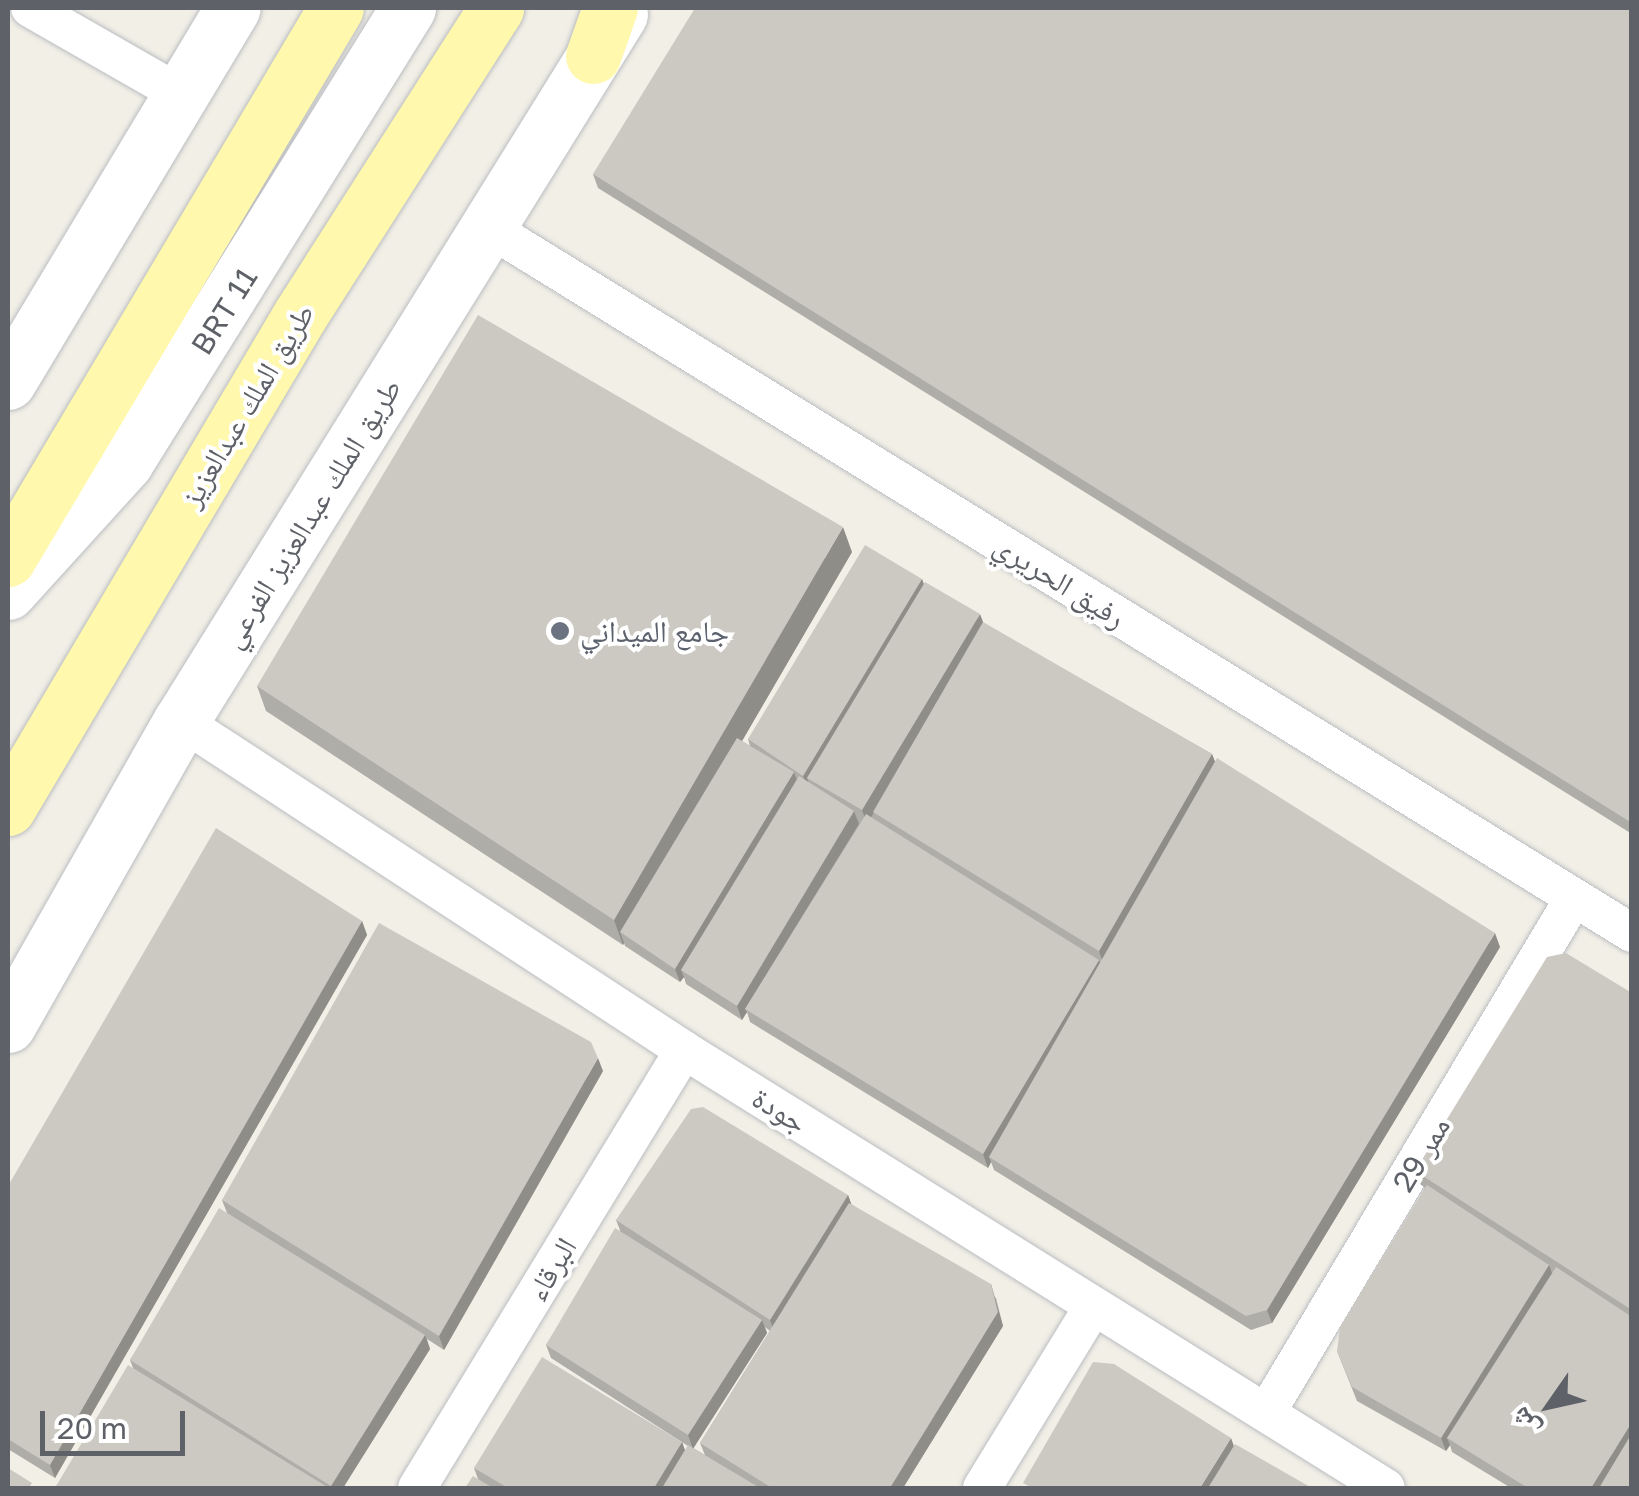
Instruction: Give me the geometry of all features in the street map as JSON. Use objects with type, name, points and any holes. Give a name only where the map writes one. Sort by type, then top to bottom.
[{"type":"main road","points":[[8,559],[336,8]]},
{"type":"main road","name":"طريق الملك عبدالعزيز","points":[[8,808],[300,315],[496,8]]},
{"type":"street","points":[[30,8],[180,94]]},
{"type":"street","points":[[8,382],[234,8]]},
{"type":"street","name":"BRT 11","points":[[8,592],[125,463],[408,8]]},
{"type":"street","name":"طريق الملك عبدالعزيز الفرعي","points":[[8,1025],[181,721],[489,228],[602,32],[624,8]]},
{"type":"street","name":"رفيق الحريري","points":[[489,228],[1632,933]]},
{"type":"street","name":"جودة","points":[[181,721],[684,1050],[1093,1307],[1268,1410],[1386,1488]]},
{"type":"street","name":"ممر 29","points":[[1268,1410],[1574,898]]},
{"type":"street","name":"البرقاء","points":[[417,1488],[684,1050]]},
{"type":"street","points":[[982,1488],[1093,1307]]},
{"type":"building","points":[[695,8],[1632,8],[1632,823],[593,174]]},
{"type":"building","name":"جامع الميداني","points":[[478,315],[843,527],[614,920],[257,686]]},
{"type":"building","points":[[865,545],[922,579],[803,776],[748,739]]},
{"type":"building","points":[[925,582],[980,614],[862,810],[807,778]]},
{"type":"building","points":[[983,622],[1212,754],[1099,951],[873,812]]},
{"type":"building","points":[[737,738],[794,772],[675,969],[620,932]]},
{"type":"building","points":[[1217,758],[1495,933],[1267,1310],[1246,1316],[989,1157]]},
{"type":"building","points":[[799,776],[854,811],[737,1006],[681,970]]},
{"type":"building","points":[[866,814],[1099,960],[983,1154],[745,1009]]},
{"type":"building","points":[[216,828],[362,921],[50,1465],[8,1439],[8,1186]]},
{"type":"building","points":[[379,923],[591,1042],[598,1058],[439,1336],[222,1200]]},
{"type":"building","points":[[1566,953],[1632,993],[1632,1310],[1415,1171],[1547,957]]},
{"type":"building","points":[[703,1107],[848,1195],[770,1320],[616,1220],[691,1109]]},
{"type":"building","points":[[1427,1185],[1549,1265],[1441,1438],[1352,1387],[1337,1351],[1340,1327]]},
{"type":"building","points":[[849,1203],[991,1284],[998,1312],[890,1488],[772,1488],[700,1443]]},
{"type":"building","points":[[219,1208],[425,1335],[331,1486],[130,1360]]},
{"type":"building","points":[[615,1228],[762,1320],[688,1435],[546,1345]]},
{"type":"building","points":[[1556,1267],[1632,1317],[1632,1422],[1591,1488],[1528,1488],[1447,1438]]},
{"type":"building","points":[[542,1357],[682,1442],[654,1488],[508,1488],[474,1468]]},
{"type":"building","points":[[1093,1362],[1114,1364],[1231,1438],[1200,1488],[1032,1488],[1023,1483]]},
{"type":"building","points":[[128,1365],[329,1488],[55,1488]]},
{"type":"building","points":[[1632,1433],[1632,1488],[1599,1488]]},
{"type":"building","points":[[1235,1444],[1312,1488],[1208,1488]]},
{"type":"building","points":[[688,1445],[760,1488],[662,1488]]},
{"type":"building","points":[[8,1468],[32,1483],[29,1488],[8,1488]]},
{"type":"building","points":[[473,1476],[493,1488],[465,1488]]},
{"type":"place","name":"جامع الميداني","points":[[560,631]]}]
